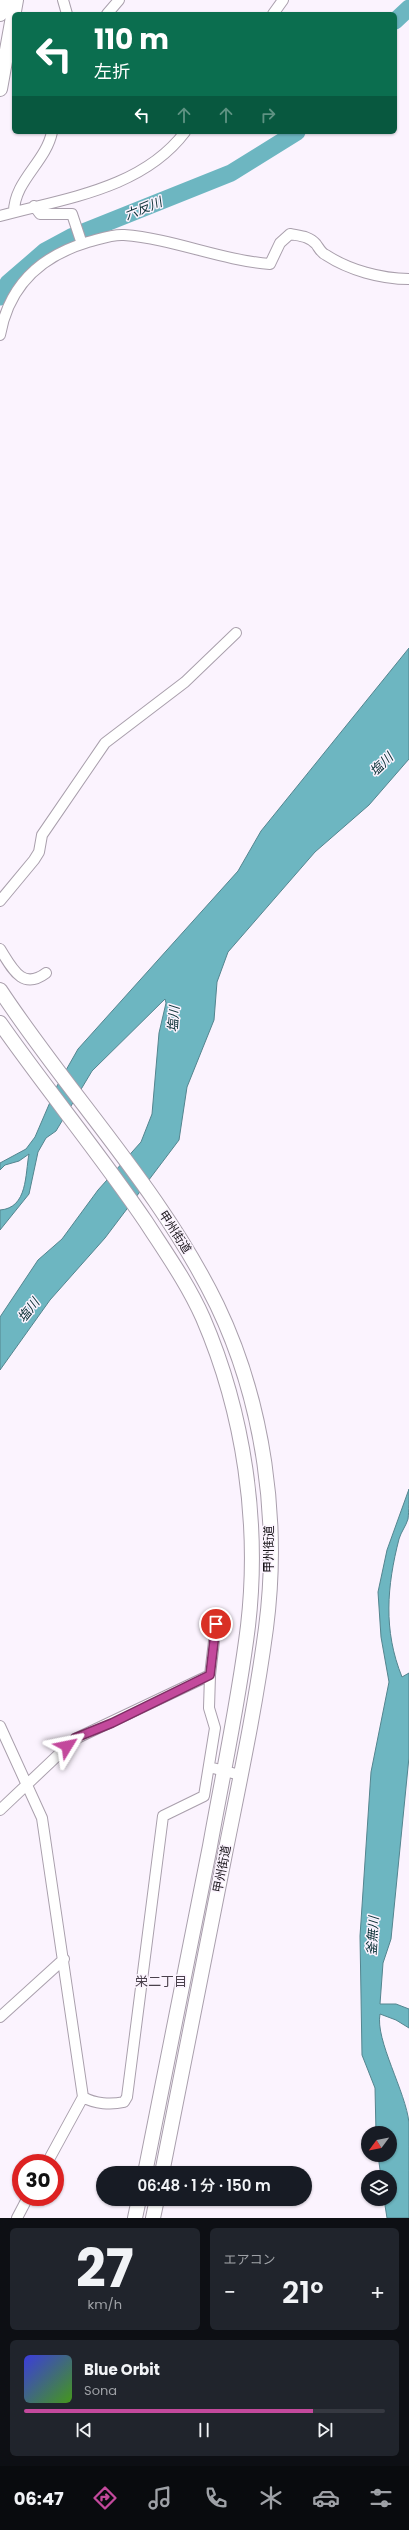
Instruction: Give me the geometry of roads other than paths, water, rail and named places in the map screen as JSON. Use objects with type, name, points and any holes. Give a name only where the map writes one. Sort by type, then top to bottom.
[{"type":"highway","points":[[0,14],[3,0]]},
{"type":"highway","points":[[14,12],[16,0]]},
{"type":"highway","points":[[0,89],[12,22]]},
{"type":"highway","name":"甲州街道","points":[[0,990],[28,1032],[136,1174],[193,1260],[218,1306],[237,1355],[256,1416],[267,1480],[270,1554],[266,1627],[240,1775],[163,2166]]},
{"type":"highway","name":"甲州街道","points":[[0,1023],[121,1185],[181,1277],[202,1316],[220,1361],[237,1422],[247,1484],[252,1552],[248,1626],[224,1771],[146,2166]]},
{"type":"highway","points":[[135,2218],[138,2206]]},
{"type":"highway","points":[[153,2218],[156,2206]]},
{"type":"street","points":[[63,0],[66,12]]},
{"type":"street","points":[[109,12],[119,0]]},
{"type":"street","points":[[274,12],[282,0]]},
{"type":"street","points":[[14,212],[14,198],[46,151],[51,134]]},
{"type":"street","points":[[0,216],[107,186],[139,173],[170,151],[183,134]]},
{"type":"street","points":[[34,206],[40,214],[72,214],[81,242]]},
{"type":"street","points":[[0,335],[4,316],[28,277],[47,260],[60,252],[81,242],[108,236],[123,235],[172,242],[250,262],[270,264],[280,243],[290,234],[305,236],[315,243],[324,254],[352,268],[374,275],[409,279]]},
{"type":"street","points":[[0,901],[34,860],[39,852],[42,836],[105,743],[142,717],[186,682],[236,633]]},
{"type":"street","points":[[0,949],[15,972],[23,978],[29,981],[38,979],[46,973]]},
{"type":"street","points":[[83,2097],[92,2102],[118,2104],[124,2102],[127,2097],[162,1816],[204,1796],[215,1728],[209,1708],[210,1675],[216,1624]]},
{"type":"street","points":[[0,1810],[75,1738],[112,1723],[210,1675]]},
{"type":"street","points":[[0,1726],[28,1784],[42,1818],[47,1839],[83,2097],[52,2154]]},
{"type":"street","points":[[209,1767],[240,1775]]},
{"type":"street","points":[[0,2017],[64,1959]]},
{"type":"street","points":[[17,2218],[23,2206]]},
{"type":"water","name":"塩川","points":[[409,648],[409,759],[369,805],[315,852],[228,952],[217,982],[214,1020],[187,1087],[179,1140],[105,1238],[50,1300],[0,1370],[0,1317],[38,1260],[62,1239],[98,1190],[141,1142],[152,1114],[159,1033],[166,1003],[165,999],[92,1071],[56,1131],[46,1138],[38,1152],[29,1194],[0,1230],[0,1210],[9,1208],[16,1203],[24,1189],[29,1154],[19,1161],[5,1165],[0,1170],[0,1163],[26,1149],[35,1137],[57,1086],[78,1049],[238,871],[261,831]]},
{"type":"water","name":"釜無川","points":[[409,1489],[408,1519],[400,1536],[395,1556],[389,1608],[392,1642],[396,1660],[402,1677],[409,1673],[409,1757],[391,1939],[383,1963],[380,2004],[396,2004],[409,2009],[409,2028],[396,2020],[380,2014],[380,2025],[386,2052],[407,2110],[409,2123],[409,2218],[387,2218],[385,2206],[397,2206],[397,2170],[380,2170],[379,2162],[397,2162],[397,2126],[376,2126],[375,2088],[362,2055],[360,1936],[371,1772],[389,1682],[381,1637],[378,1592],[387,1550]]},
{"type":"waterway","name":"六反川","points":[[397,19],[409,8]]},
{"type":"waterway","name":"六反川","points":[[0,297],[8,283],[45,251],[71,237],[231,173],[294,134]]},
{"type":"district","name":"栄二丁目","points":[[161,1981]]}]
